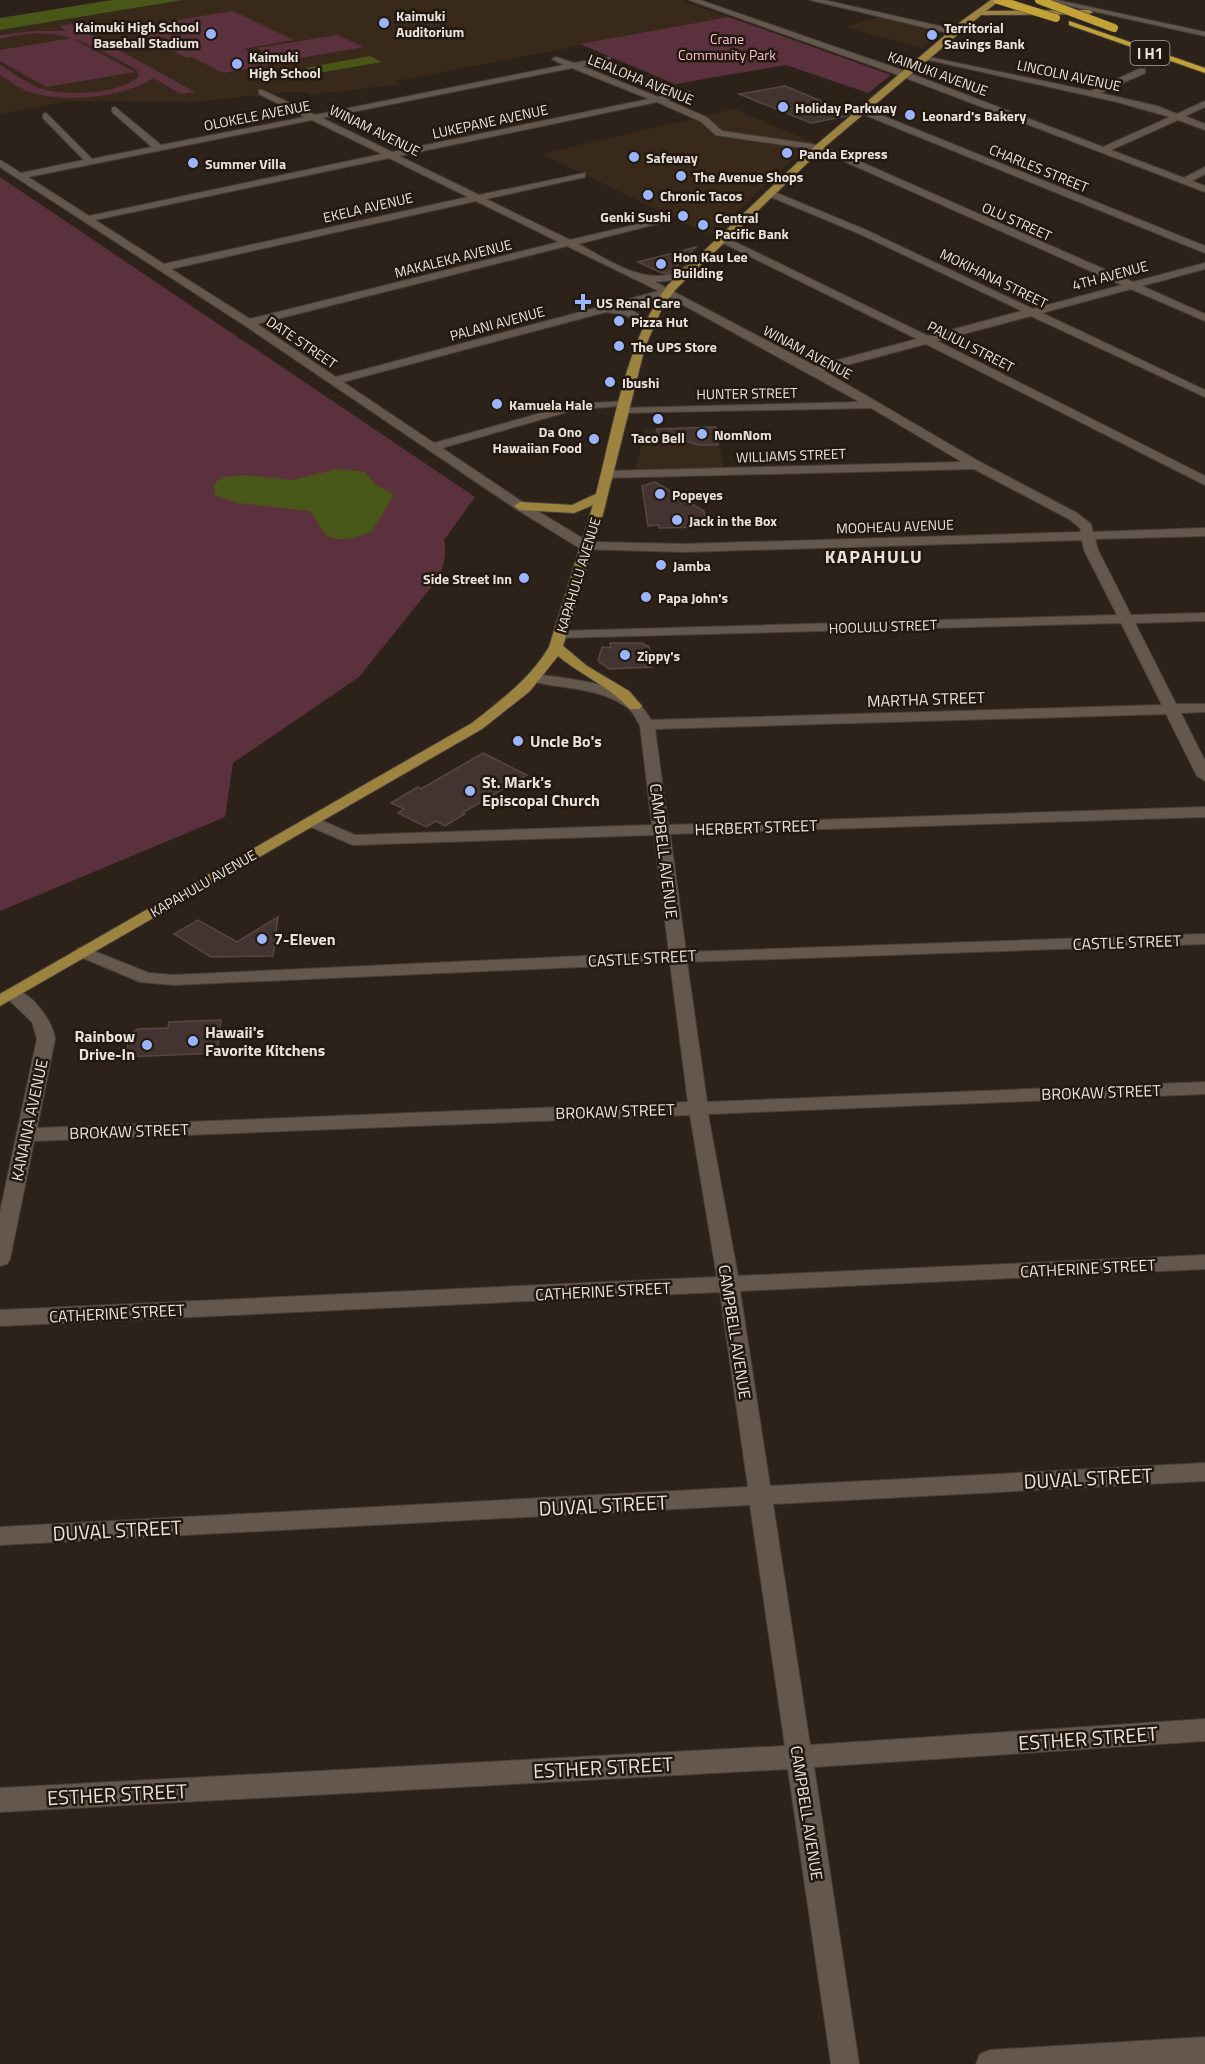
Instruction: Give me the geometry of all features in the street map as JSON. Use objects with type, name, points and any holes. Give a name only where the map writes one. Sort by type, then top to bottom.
[{"type":"highway","points":[[997,0],[1072,23]]},
{"type":"highway","name":"I H1","points":[[1011,0],[1205,71]]},
{"type":"highway","name":"I H1","points":[[1039,0],[1124,31]]},
{"type":"highway","points":[[1054,0],[1114,28]]},
{"type":"highway","name":"I H1","points":[[1143,38],[1183,53]]},
{"type":"main road","points":[[966,22],[982,0]]},
{"type":"main road","name":"KAPAHULU AVENUE","points":[[7,997],[477,726],[535,678],[559,641],[648,325],[658,305],[694,266],[818,148],[966,22],[982,13],[997,0]]},
{"type":"main road","points":[[1070,0],[1107,12]]},
{"type":"main road","points":[[982,13],[1089,12]]},
{"type":"main road","points":[[520,506],[574,510],[601,496]]},
{"type":"main road","points":[[559,641],[582,669],[624,694],[635,706]]},
{"type":"street","name":"KAIMUKI AVENUE","points":[[693,0],[904,75],[1205,189]]},
{"type":"street","points":[[814,0],[944,30],[957,30]]},
{"type":"street","points":[[1029,0],[1153,23]]},
{"type":"street","points":[[1047,0],[1205,34]]},
{"type":"street","name":"LINCOLN AVENUE","points":[[924,58],[1093,93],[1154,108],[1205,127]]},
{"type":"street","name":"LEIALOHA AVENUE","points":[[556,59],[703,119],[719,134],[818,148]]},
{"type":"street","name":"OLOKELE AVENUE","points":[[19,176],[607,59]]},
{"type":"street","points":[[1093,93],[1142,71]]},
{"type":"street","name":"WINAM AVENUE","points":[[262,92],[668,292],[754,340],[814,370],[976,465],[1073,516],[1086,527],[1091,550],[1205,776]]},
{"type":"street","name":"LUKEPANE AVENUE","points":[[88,219],[687,93]]},
{"type":"street","points":[[1104,150],[1205,104]]},
{"type":"street","points":[[115,110],[159,148]]},
{"type":"street","name":"CHARLES STREET","points":[[863,111],[1205,250]]},
{"type":"street","points":[[46,116],[90,162]]},
{"type":"street","name":"OLU STREET","points":[[818,148],[1205,318]]},
{"type":"street","points":[[805,161],[827,159],[849,161]]},
{"type":"street","name":"DATE STREET","points":[[0,163],[248,323],[520,506],[585,546]]},
{"type":"street","points":[[1185,181],[1205,170]]},
{"type":"street","name":"EKELA AVENUE","points":[[161,268],[582,175]]},
{"type":"street","name":"MOKIHANA STREET","points":[[769,193],[863,232],[1205,394]]},
{"type":"street","name":"MAKALEKA AVENUE","points":[[248,323],[665,219]]},
{"type":"street","name":"PALIULI STREET","points":[[722,239],[789,270],[1205,481]]},
{"type":"street","points":[[642,279],[670,278],[694,266]]},
{"type":"street","name":"4TH AVENUE","points":[[814,370],[1205,266]]},
{"type":"street","name":"PALANI AVENUE","points":[[333,381],[668,292]]},
{"type":"street","points":[[603,310],[628,312],[648,325]]},
{"type":"street","name":"HUNTER STREET","points":[[433,447],[573,408],[872,405]]},
{"type":"street","name":"WILLIAMS STREET","points":[[607,475],[976,465]]},
{"type":"street","name":"MOOHEAU AVENUE","points":[[585,546],[684,548],[1205,532]]},
{"type":"street","name":"HOOLULU STREET","points":[[559,641],[1205,616]]},
{"type":"street","points":[[535,678],[573,684],[607,694],[635,706]]},
{"type":"street","name":"CAMPBELL AVENUE","points":[[635,706],[647,725],[698,1108],[729,1286],[845,2064]]},
{"type":"street","name":"MARTHA STREET","points":[[647,725],[1205,708]]},
{"type":"street","name":"HERBERT STREET","points":[[310,821],[353,840],[1205,812]]},
{"type":"street","name":"CASTLE STREET","points":[[84,952],[146,978],[173,980],[677,957],[1205,939]]},
{"type":"street","name":"KANAINA AVENUE","points":[[0,1259],[46,1040],[46,1029],[35,1012],[7,997]]},
{"type":"street","name":"BROKAW STREET","points":[[25,1135],[1205,1088]]},
{"type":"street","name":"CATHERINE STREET","points":[[0,1318],[729,1286],[1205,1262]]},
{"type":"street","name":"DUVAL STREET","points":[[0,1536],[1205,1472]]},
{"type":"street","name":"ESTHER STREET","points":[[0,1800],[798,1757],[1205,1730]]},
{"type":"street","points":[[990,2064],[1205,2051]]},
{"type":"shaded area","points":[[112,0],[183,0],[0,30],[0,18]]},
{"type":"shaded area","name":"Kaimuki High School","points":[[183,0],[679,0],[729,17],[396,81],[401,84],[310,95],[306,92],[284,92],[196,102],[71,101],[0,114],[0,30]]},
{"type":"shaded area","points":[[881,17],[942,31],[922,48],[845,27]]},
{"type":"shaded area","points":[[370,56],[382,62],[318,73],[305,68]]},
{"type":"shaded area","name":"The Avenue Shops","points":[[734,109],[812,142],[750,199],[717,234],[703,232],[542,154]]},
{"type":"shaded area","points":[[716,427],[724,468],[635,471],[645,429]]},
{"type":"shaded area","points":[[337,469],[365,472],[375,484],[393,494],[372,531],[353,538],[332,538],[326,535],[309,511],[238,503],[215,495],[214,485],[224,477],[244,475],[292,480]]},
{"type":"green space","name":"Kaimuki High School Baseball Stadium","points":[[233,11],[294,40],[243,49],[274,64],[223,73],[192,57],[187,58],[128,28]]},
{"type":"green space","name":"Crane Community Park","points":[[729,17],[891,75],[868,93],[786,65],[675,84],[580,44]]},
{"type":"green space","points":[[72,24],[195,92],[181,94],[153,78],[125,91],[108,95],[54,97],[24,90],[0,75],[0,65],[37,87],[74,93],[117,88],[138,77],[138,72],[134,68],[100,50],[70,38],[39,33],[0,39],[0,35],[33,31],[66,31],[60,26]]},
{"type":"green space","points":[[337,35],[364,47],[282,61],[257,48]]},
{"type":"green space","points":[[72,38],[135,72],[46,87],[0,61],[0,50]]},
{"type":"green space","points":[[0,177],[475,497],[444,540],[444,561],[437,580],[359,677],[233,763],[225,817],[0,911]]},
{"type":"building","points":[[785,86],[850,113],[847,116],[811,123],[739,94]]},
{"type":"building","name":"Hon Kau Lee Building","points":[[696,247],[672,271],[667,273],[638,262]]},
{"type":"building","name":"NomNom","points":[[716,427],[718,445],[698,445],[657,432],[657,429]]},
{"type":"building","points":[[655,482],[704,511],[708,527],[659,528],[659,525],[648,526],[642,486]]},
{"type":"building","name":"Zippy's","points":[[610,643],[643,643],[649,646],[652,667],[609,669],[598,661],[602,647],[611,648]]},
{"type":"building","name":"St. Mark's Episcopal Church","points":[[483,753],[527,775],[462,813],[465,814],[445,826],[436,821],[426,827],[398,813],[404,809],[391,803],[418,787],[421,789]]},
{"type":"building","points":[[278,917],[273,956],[211,957],[174,934],[198,920],[237,942]]},
{"type":"building","name":"Hawaii's Favorite Kitchens","points":[[221,1020],[217,1053],[126,1057],[129,1035],[138,1029],[168,1028],[169,1022]]},
{"type":"place","name":"Kaimuki Auditorium","points":[[384,23]]},
{"type":"place","name":"Kaimuki High School Baseball Stadium","points":[[211,34]]},
{"type":"place","name":"Territorial Savings Bank","points":[[932,35]]},
{"type":"place","name":"Kaimuki High School","points":[[237,64]]},
{"type":"place","name":"Holiday Parkway","points":[[783,107]]},
{"type":"place","name":"Leonard's Bakery","points":[[910,115]]},
{"type":"place","name":"Panda Express","points":[[787,153]]},
{"type":"place","name":"Safeway","points":[[634,157]]},
{"type":"place","name":"Summer Villa","points":[[193,163]]},
{"type":"place","name":"The Avenue Shops","points":[[681,176]]},
{"type":"place","name":"Chronic Tacos","points":[[648,195]]},
{"type":"place","name":"Genki Sushi","points":[[683,216]]},
{"type":"place","name":"Central Pacific Bank","points":[[703,225]]},
{"type":"place","name":"Hon Kau Lee Building","points":[[661,264]]},
{"type":"place","name":"US Renal Care","points":[[583,302]]},
{"type":"place","name":"Pizza Hut","points":[[619,321]]},
{"type":"place","name":"The UPS Store","points":[[619,346]]},
{"type":"place","name":"Ibushi","points":[[610,382]]},
{"type":"place","name":"Kamuela Hale","points":[[497,404]]},
{"type":"place","name":"Taco Bell","points":[[658,419]]},
{"type":"place","name":"NomNom","points":[[702,434]]},
{"type":"place","name":"Da Ono Hawaiian Food","points":[[594,439]]},
{"type":"place","name":"Popeyes","points":[[660,494]]},
{"type":"place","name":"Jack in the Box","points":[[677,520]]},
{"type":"place","name":"Jamba","points":[[661,565]]},
{"type":"place","name":"Side Street Inn","points":[[524,578]]},
{"type":"place","name":"Papa John's","points":[[646,597]]},
{"type":"place","name":"Zippy's","points":[[625,655]]},
{"type":"place","name":"Uncle Bo's","points":[[518,741]]},
{"type":"place","name":"St. Mark's Episcopal Church","points":[[470,791]]},
{"type":"place","name":"7-Eleven","points":[[262,939]]},
{"type":"place","name":"Hawaii's Favorite Kitchens","points":[[193,1041]]},
{"type":"place","name":"Rainbow Drive-In","points":[[147,1045]]},
{"type":"district","name":"KAPAHULU","points":[[874,556]]}]
